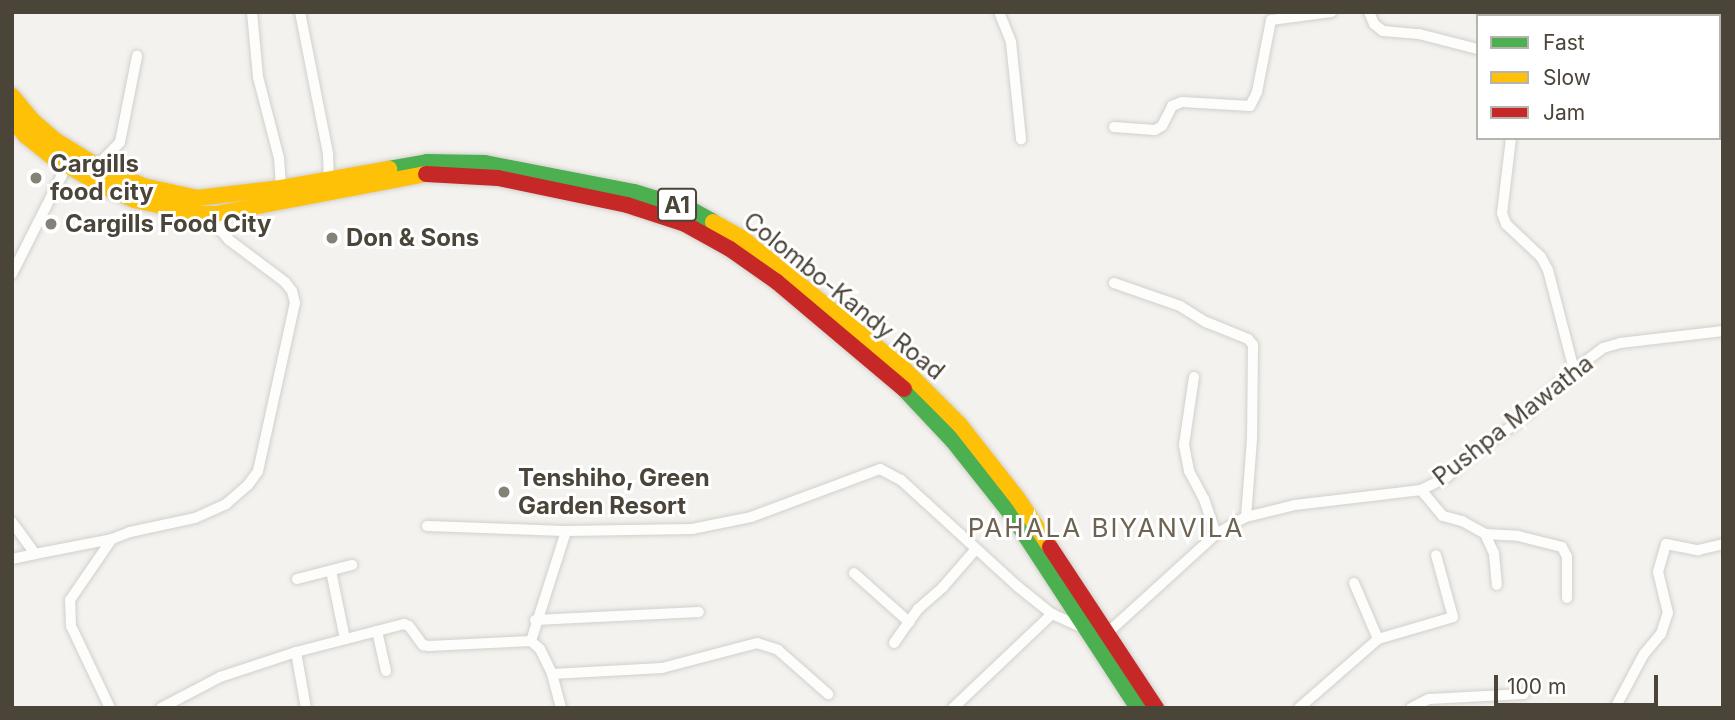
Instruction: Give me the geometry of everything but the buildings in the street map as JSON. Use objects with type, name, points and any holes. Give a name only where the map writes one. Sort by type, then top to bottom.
[{"type":"highway","name":"Colombo-Kandy Road","points":[[12,96],[33,121],[55,140],[97,166],[144,186],[197,198],[281,188],[427,162],[485,163],[646,196],[690,209],[742,238],[902,367],[960,425],[1018,499],[1138,708]]},
{"type":"highway","name":"Colombo-Kandy Road","points":[[12,119],[25,135],[67,165],[103,186],[135,200],[199,214],[216,214],[416,176],[455,174],[498,178],[627,205],[685,224],[730,248],[777,282],[904,388],[953,441],[1014,518],[1098,635],[1156,708]]},
{"type":"street","points":[[252,12],[258,77],[279,158],[281,188]]},
{"type":"street","points":[[300,12],[328,154],[328,179]]},
{"type":"street","points":[[999,12],[1011,43],[1021,139]]},
{"type":"street","points":[[1114,127],[1155,130],[1162,126],[1172,106],[1182,102],[1250,106],[1257,92],[1272,20],[1331,12]]},
{"type":"street","points":[[1369,12],[1374,24],[1383,30],[1419,34],[1476,48]]},
{"type":"street","points":[[97,166],[120,142],[137,56]]},
{"type":"street","points":[[1511,140],[1503,213],[1506,223],[1541,257],[1548,270],[1574,370]]},
{"type":"street","points":[[12,274],[67,165]]},
{"type":"street","points":[[12,559],[112,539],[130,532],[195,518],[226,504],[248,485],[258,471],[295,303],[292,291],[285,282],[229,240],[219,228],[216,214]]},
{"type":"street","points":[[1114,282],[1180,306],[1206,322],[1248,339],[1254,345],[1252,439],[1246,517]]},
{"type":"street","name":"Pushpa Mawatha","points":[[1098,635],[1216,534],[1246,517],[1295,505],[1421,490],[1447,477],[1471,454],[1514,425],[1574,370],[1603,348],[1620,343],[1723,331]]},
{"type":"street","points":[[1194,377],[1184,445],[1189,471],[1204,499],[1216,534]]},
{"type":"street","points":[[427,526],[566,531],[692,529],[739,520],[880,469],[901,480],[1052,614],[1098,635]]},
{"type":"street","points":[[1421,490],[1443,516],[1462,521],[1485,534],[1518,536],[1562,547],[1567,557],[1567,598]]},
{"type":"street","points":[[12,522],[34,554]]},
{"type":"street","points":[[531,641],[535,620],[566,531]]},
{"type":"street","points":[[1485,534],[1494,553],[1497,585]]},
{"type":"street","points":[[110,708],[71,626],[70,600],[112,539]]},
{"type":"street","points":[[1615,708],[1644,654],[1661,634],[1665,624],[1668,613],[1658,572],[1666,544],[1698,551],[1723,544]]},
{"type":"street","points":[[894,643],[909,622],[976,549]]},
{"type":"street","points":[[1299,708],[1378,639],[1453,617],[1436,555]]},
{"type":"street","points":[[297,579],[352,565]]},
{"type":"street","points":[[331,571],[345,639]]},
{"type":"street","points":[[854,573],[909,622]]},
{"type":"street","points":[[1354,583],[1378,639]]},
{"type":"street","points":[[535,620],[699,612]]},
{"type":"street","points":[[953,708],[1052,614]]},
{"type":"street","points":[[161,708],[220,677],[296,652],[406,625],[423,645],[429,646],[531,641],[540,649],[552,674],[561,708]]},
{"type":"street","points":[[377,631],[386,671]]},
{"type":"street","points":[[552,674],[662,668],[757,643],[778,650],[828,694]]},
{"type":"street","points":[[296,652],[306,708]]},
{"type":"street","points":[[1411,708],[1429,699],[1524,694]]},
{"type":"traffic: fast","points":[[389,169],[427,162],[485,163],[634,192],[690,209],[713,222]]},
{"type":"traffic: fast","points":[[904,389],[953,441],[1014,518],[1138,708]]},
{"type":"traffic: slow","points":[[12,96],[33,121],[55,140],[97,166],[143,186],[197,198],[281,188],[389,169]]},
{"type":"traffic: slow","points":[[12,119],[25,135],[50,155],[103,186],[135,200],[199,214],[216,214],[426,174]]},
{"type":"traffic: slow","points":[[713,222],[742,238],[902,367],[960,425],[1018,499],[1050,547]]},
{"type":"traffic: jam","points":[[426,174],[498,178],[627,205],[685,224],[730,249],[777,282],[904,389]]},
{"type":"traffic: jam","points":[[1050,547],[1156,708]]},
{"type":"place","name":"Cargills food city","points":[[36,178]]},
{"type":"place","name":"Cargills Food City","points":[[51,224]]},
{"type":"place","name":"Don & Sons","points":[[332,238]]},
{"type":"place","name":"Tenshiho, Green Garden Resort","points":[[504,492]]},
{"type":"district","name":"PAHALA BIYANVILA","points":[[1106,528]]}]
